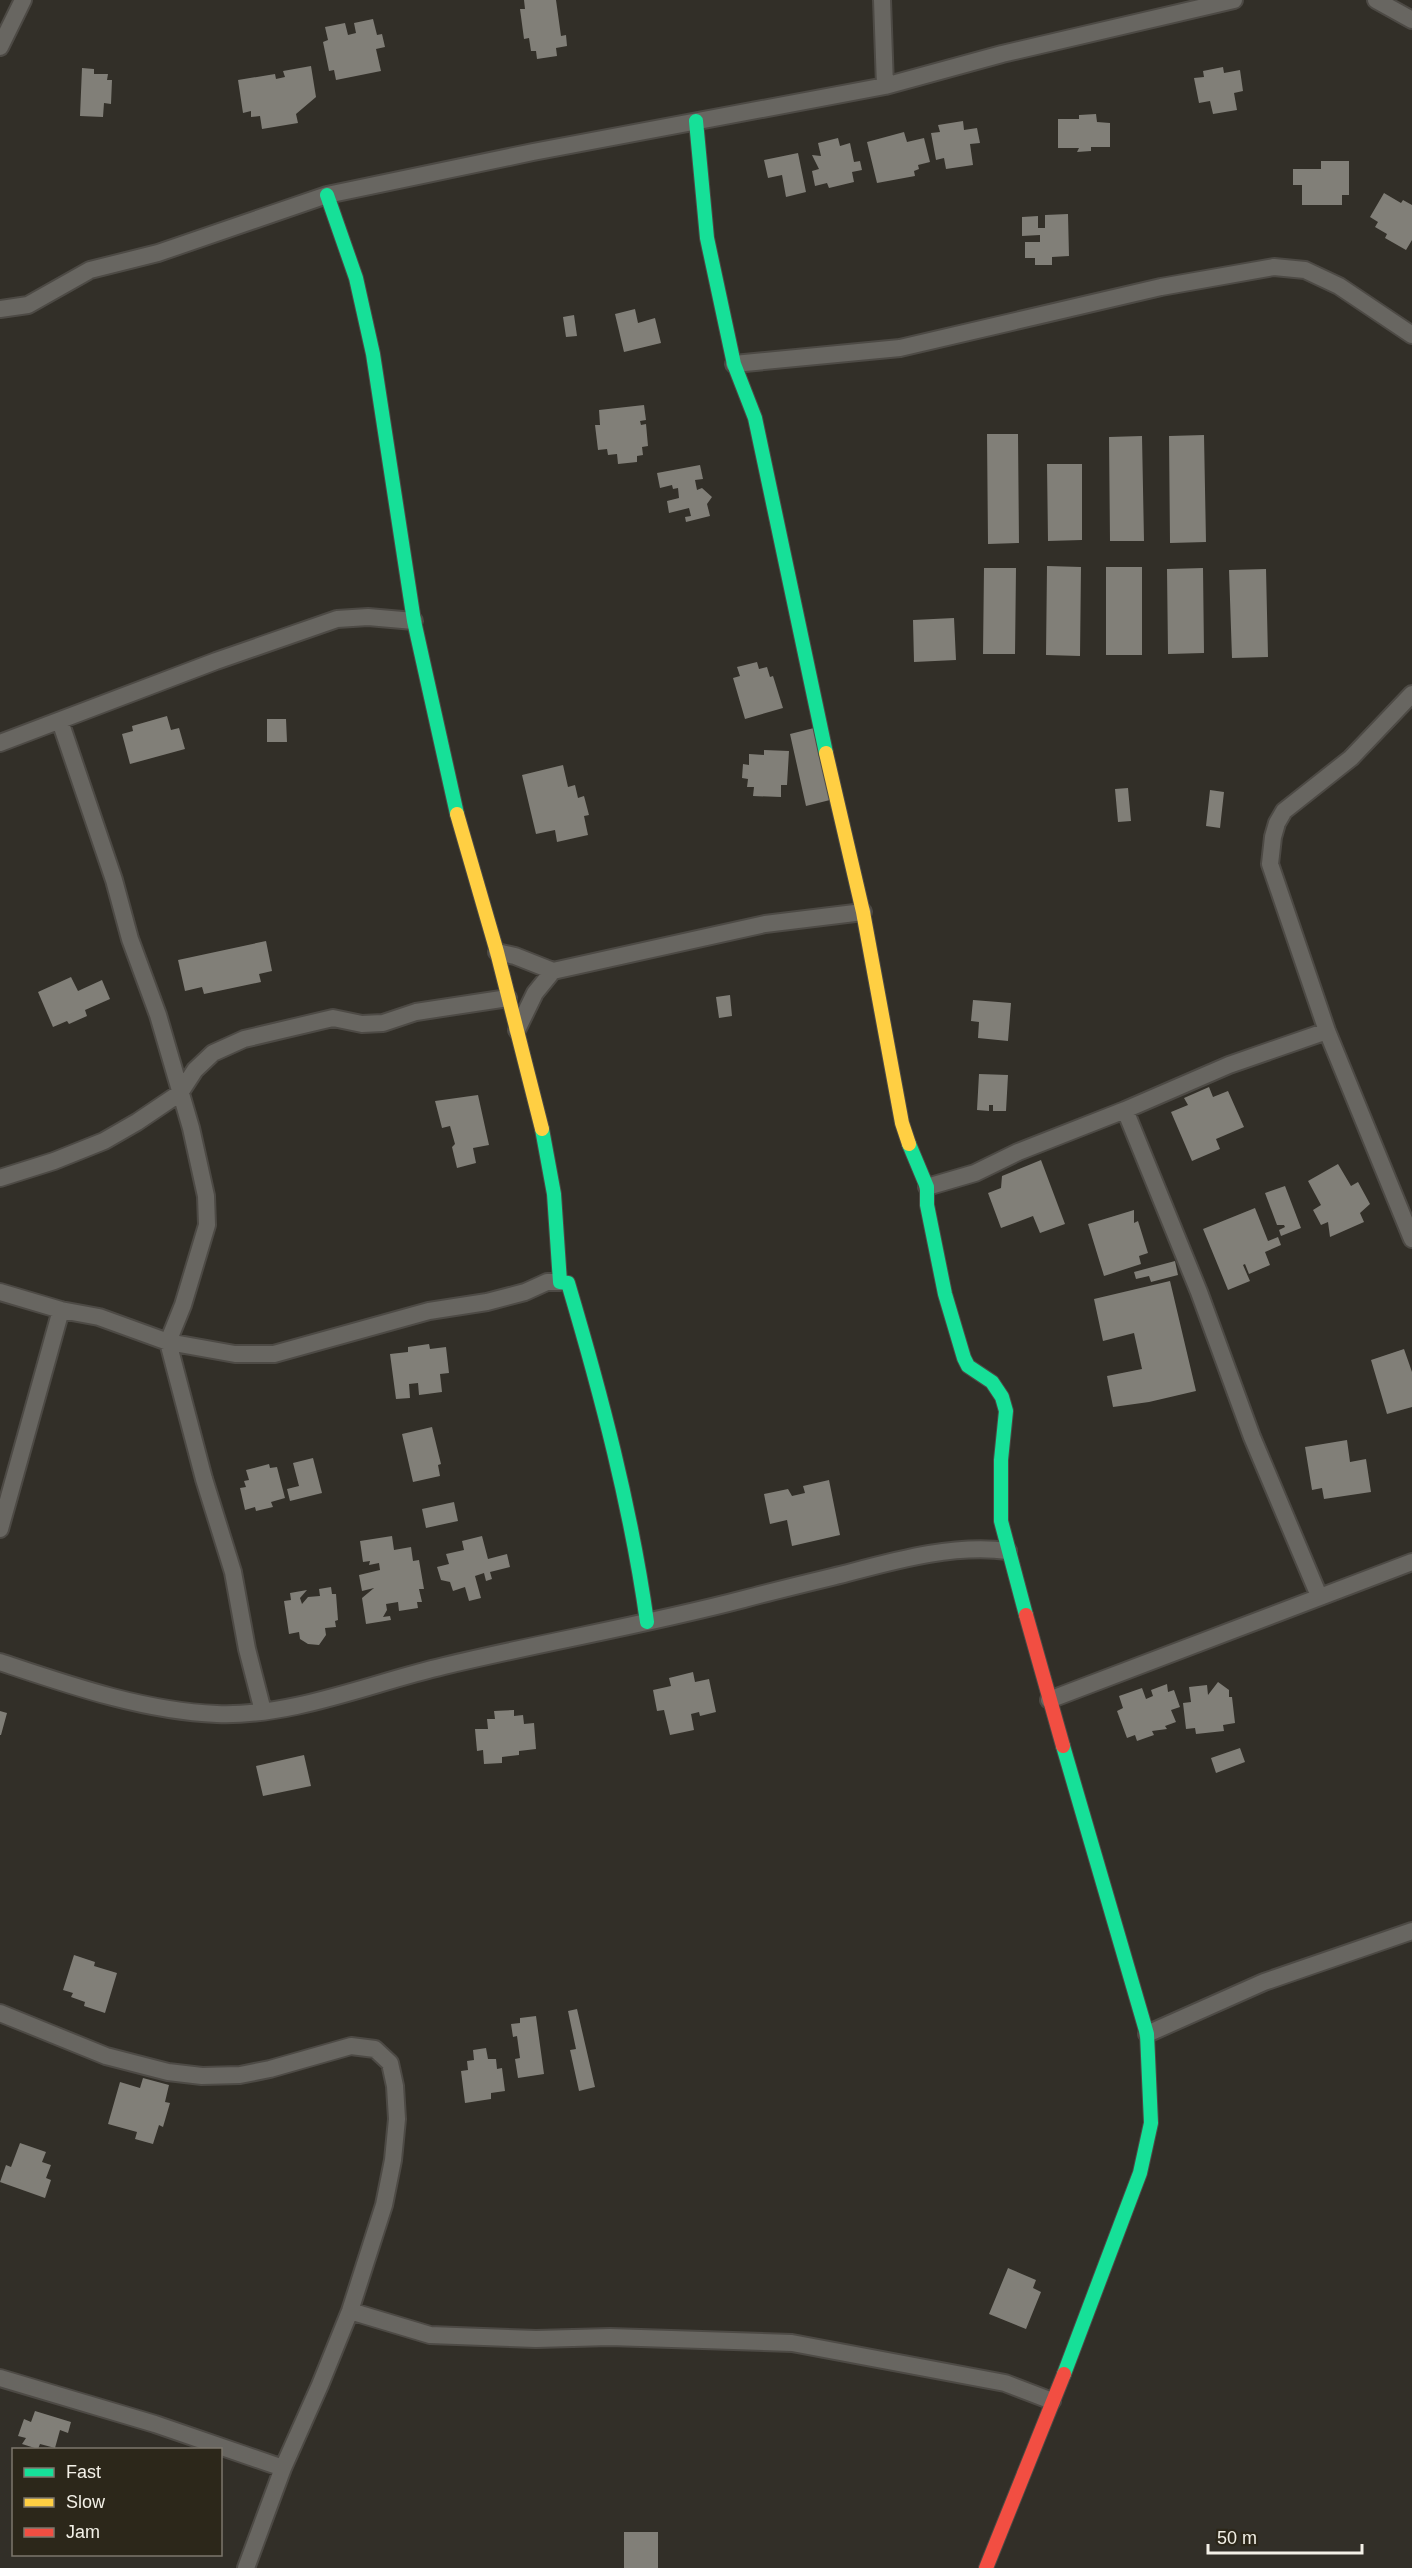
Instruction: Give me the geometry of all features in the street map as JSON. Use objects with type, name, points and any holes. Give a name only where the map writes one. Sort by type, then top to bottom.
[{"type":"street","points":[[0,47],[23,0]]},
{"type":"street","points":[[882,0],[885,86]]},
{"type":"street","points":[[0,309],[28,305],[90,270],[159,253],[327,195],[696,121],[885,86],[1002,54],[1233,0]]},
{"type":"street","points":[[1376,0],[1412,20]]},
{"type":"street","points":[[696,121],[707,238],[734,364],[755,418],[816,706],[863,912],[902,1123],[927,1187],[927,1205],[934,1229],[945,1294],[964,1358],[968,1366],[998,1389],[1006,1411],[1001,1460],[1000,1521],[1049,1700],[1147,2034],[1151,2123],[1140,2172],[1091,2306],[986,2568]]},
{"type":"street","points":[[327,195],[356,278],[373,354],[414,621],[456,812],[497,952],[545,1141],[554,1194],[560,1282]]},
{"type":"street","points":[[734,364],[900,348],[1161,287],[1274,267],[1305,270],[1331,282],[1412,335]]},
{"type":"street","points":[[0,743],[216,661],[338,619],[368,617],[414,621]]},
{"type":"street","points":[[1412,694],[1351,758],[1284,811],[1273,837],[1270,864],[1327,1031],[1407,1208],[1412,1239]]},
{"type":"street","points":[[60,721],[114,880],[130,939],[158,1015],[191,1128],[206,1196],[207,1225],[183,1305],[168,1342],[204,1479],[233,1572],[247,1648],[263,1711]]},
{"type":"street","points":[[497,952],[515,956],[553,971],[765,924],[863,912]]},
{"type":"street","points":[[517,1030],[535,993],[553,971]]},
{"type":"street","points":[[0,1178],[54,1161],[104,1141],[180,1093],[195,1070],[213,1053],[244,1039],[333,1018],[362,1024],[383,1023],[416,1012],[508,998]]},
{"type":"street","points":[[927,1187],[975,1173],[1018,1152],[1125,1110],[1229,1065],[1327,1031]]},
{"type":"street","points":[[1125,1110],[1199,1292],[1252,1437],[1319,1596]]},
{"type":"street","points":[[0,1292],[61,1310],[99,1317],[168,1342],[235,1354],[274,1354],[429,1311],[487,1302],[525,1292],[547,1282],[568,1283],[582,1330],[637,1552],[647,1622]]},
{"type":"street","points":[[0,1529],[61,1310]]},
{"type":"street","points":[[0,1662],[76,1686],[163,1708],[217,1714],[251,1714],[314,1700],[441,1666],[647,1622],[885,1562],[957,1550],[1008,1551]]},
{"type":"street","points":[[1049,1700],[1412,1562]]},
{"type":"street","points":[[1147,2034],[1263,1982],[1412,1931]]},
{"type":"street","points":[[0,2013],[106,2056],[168,2072],[202,2076],[240,2075],[351,2046],[375,2049],[390,2063],[395,2086],[397,2119],[393,2160],[384,2205],[350,2311],[283,2468],[246,2568]]},
{"type":"street","points":[[350,2311],[430,2335],[536,2339],[610,2337],[792,2343],[1005,2383],[1052,2402]]},
{"type":"street","points":[[0,2378],[155,2424],[283,2468]]},
{"type":"building","points":[[524,0],[556,0],[561,36],[566,35],[567,46],[556,48],[557,56],[537,59],[536,51],[531,51],[529,38],[524,39],[520,9],[525,9]]},
{"type":"building","points":[[373,19],[377,35],[382,34],[385,47],[376,49],[381,71],[336,80],[334,70],[329,71],[323,42],[328,40],[325,27],[345,23],[348,35],[356,33],[354,23]]},
{"type":"building","points":[[311,66],[316,97],[296,114],[298,123],[262,129],[260,116],[251,117],[251,111],[243,113],[238,80],[275,74],[276,79],[285,77],[283,71]]},
{"type":"building","points":[[1223,67],[1224,73],[1240,70],[1243,91],[1234,93],[1237,110],[1213,114],[1210,101],[1199,103],[1194,78],[1204,77],[1203,71]]},
{"type":"building","points":[[82,68],[94,69],[94,74],[108,74],[107,80],[112,80],[111,104],[104,103],[103,117],[80,116]]},
{"type":"building","points":[[1096,114],[1097,122],[1110,123],[1110,147],[1091,147],[1091,151],[1077,152],[1079,148],[1058,148],[1058,119],[1079,119],[1079,115]]},
{"type":"building","points":[[963,121],[964,130],[977,128],[980,143],[970,144],[973,165],[946,169],[944,158],[936,160],[931,133],[940,132],[938,125]]},
{"type":"building","points":[[904,132],[907,142],[924,138],[930,162],[918,165],[919,169],[914,171],[915,176],[877,183],[867,142]]},
{"type":"building","points":[[838,138],[840,146],[850,143],[854,162],[860,161],[862,170],[852,172],[854,182],[829,188],[827,183],[815,186],[812,171],[819,169],[812,155],[821,156],[818,143]]},
{"type":"building","points":[[798,153],[806,192],[786,197],[782,175],[768,178],[764,160]]},
{"type":"building","points":[[1321,161],[1349,161],[1349,195],[1342,195],[1342,205],[1302,205],[1302,185],[1293,185],[1293,169],[1321,169]]},
{"type":"building","points":[[1384,193],[1401,203],[1403,200],[1412,205],[1412,240],[1406,250],[1385,238],[1387,234],[1375,227],[1378,222],[1370,217]]},
{"type":"building","points":[[1068,214],[1069,256],[1052,257],[1052,265],[1035,265],[1035,258],[1025,258],[1025,242],[1040,242],[1040,235],[1022,236],[1022,217],[1038,216],[1038,228],[1045,228],[1045,215]]},
{"type":"building","points":[[635,309],[638,323],[655,318],[661,343],[624,352],[615,314]]},
{"type":"building","points":[[574,315],[577,336],[566,337],[563,317]]},
{"type":"building","points":[[644,405],[646,420],[640,421],[641,425],[646,424],[648,446],[642,447],[643,455],[637,456],[637,462],[618,464],[617,454],[608,455],[607,449],[598,450],[595,425],[600,425],[599,410]]},
{"type":"building","points":[[987,434],[1018,434],[1019,543],[988,544]]},
{"type":"building","points":[[1204,435],[1206,542],[1170,543],[1169,436]]},
{"type":"building","points":[[1142,436],[1144,541],[1110,541],[1109,437]]},
{"type":"building","points":[[1047,464],[1082,464],[1082,540],[1048,541]]},
{"type":"building","points":[[700,465],[703,479],[695,480],[697,490],[702,488],[712,497],[707,504],[710,516],[686,522],[685,517],[691,516],[689,508],[669,513],[667,501],[679,498],[678,488],[673,489],[672,485],[660,488],[657,473]]},
{"type":"building","points":[[1047,566],[1081,567],[1080,656],[1046,655]]},
{"type":"building","points":[[1106,567],[1142,567],[1142,655],[1106,655]]},
{"type":"building","points":[[984,568],[1016,568],[1015,654],[983,654]]},
{"type":"building","points":[[1203,568],[1204,653],[1168,654],[1167,569]]},
{"type":"building","points":[[1266,569],[1268,657],[1232,658],[1229,570]]},
{"type":"building","points":[[954,618],[956,660],[914,662],[913,620]]},
{"type":"building","points":[[757,662],[759,669],[767,667],[770,677],[773,676],[783,708],[745,719],[733,678],[740,676],[737,667]]},
{"type":"building","points":[[167,716],[171,730],[179,728],[185,749],[130,764],[122,734],[133,731],[132,726]]},
{"type":"building","points":[[267,719],[286,719],[287,742],[267,742]]},
{"type":"building","points":[[814,728],[830,800],[806,806],[790,734]]},
{"type":"building","points":[[764,750],[789,751],[787,785],[781,785],[781,797],[753,796],[754,787],[747,787],[748,779],[742,778],[743,764],[749,765],[749,754],[764,755]]},
{"type":"building","points":[[563,765],[568,787],[575,785],[578,798],[584,796],[589,815],[584,816],[588,835],[557,842],[555,830],[536,834],[522,775]]},
{"type":"building","points":[[1128,788],[1131,821],[1118,822],[1115,789]]},
{"type":"building","points":[[1210,790],[1224,792],[1220,828],[1206,826]]},
{"type":"building","points":[[266,941],[272,971],[259,974],[261,982],[204,994],[202,987],[185,991],[178,960]]},
{"type":"building","points":[[71,977],[78,991],[102,980],[110,999],[85,1010],[87,1016],[69,1024],[67,1021],[53,1027],[38,992]]},
{"type":"building","points":[[730,995],[732,1016],[719,1018],[716,997]]},
{"type":"building","points":[[973,1000],[1011,1003],[1008,1041],[978,1038],[979,1022],[971,1021]]},
{"type":"building","points":[[979,1074],[1008,1075],[1006,1111],[993,1111],[993,1105],[989,1105],[989,1111],[977,1110]]},
{"type":"building","points":[[1209,1087],[1213,1097],[1228,1091],[1244,1127],[1216,1139],[1220,1149],[1192,1161],[1171,1112],[1188,1105],[1184,1098]]},
{"type":"building","points":[[478,1095],[489,1145],[473,1148],[476,1163],[457,1168],[452,1147],[455,1144],[450,1126],[442,1128],[435,1101]]},
{"type":"building","points":[[1041,1160],[1065,1224],[1040,1233],[1033,1216],[1001,1228],[988,1193],[1001,1188],[1002,1176]]},
{"type":"building","points":[[1338,1164],[1351,1186],[1358,1182],[1370,1204],[1360,1213],[1364,1222],[1330,1237],[1328,1222],[1321,1225],[1313,1210],[1321,1205],[1308,1181]]},
{"type":"building","points":[[1285,1186],[1301,1228],[1281,1236],[1279,1230],[1285,1227],[1277,1225],[1265,1193]]},
{"type":"building","points":[[1255,1208],[1268,1241],[1278,1237],[1281,1245],[1265,1252],[1270,1265],[1249,1274],[1245,1264],[1243,1265],[1250,1281],[1228,1290],[1203,1229]]},
{"type":"building","points":[[1134,1210],[1134,1223],[1138,1221],[1148,1253],[1139,1256],[1141,1264],[1104,1276],[1088,1224]]},
{"type":"building","points":[[1175,1261],[1178,1275],[1151,1282],[1149,1276],[1136,1279],[1134,1272]]},
{"type":"building","points":[[1170,1281],[1196,1391],[1149,1402],[1113,1407],[1107,1376],[1142,1369],[1134,1333],[1103,1341],[1094,1299]]},
{"type":"building","points":[[429,1344],[430,1349],[446,1347],[449,1373],[440,1374],[442,1392],[419,1395],[418,1383],[409,1384],[410,1398],[396,1399],[390,1354],[408,1352],[408,1347]]},
{"type":"building","points":[[1404,1349],[1412,1372],[1412,1407],[1387,1414],[1371,1360]]},
{"type":"building","points":[[432,1427],[441,1464],[438,1465],[440,1476],[413,1482],[402,1434]]},
{"type":"building","points":[[1347,1440],[1350,1462],[1366,1459],[1371,1492],[1324,1499],[1322,1488],[1312,1490],[1305,1447]]},
{"type":"building","points":[[313,1458],[322,1493],[290,1501],[287,1489],[299,1486],[293,1463]]},
{"type":"building","points":[[269,1464],[270,1468],[277,1467],[285,1498],[271,1502],[273,1507],[256,1511],[255,1507],[245,1510],[240,1488],[246,1487],[244,1481],[249,1480],[246,1470]]},
{"type":"building","points":[[829,1480],[840,1535],[792,1546],[787,1520],[770,1524],[764,1494],[788,1489],[792,1496],[805,1493],[803,1486]]},
{"type":"building","points":[[454,1502],[458,1521],[426,1528],[422,1509]]},
{"type":"building","points":[[392,1536],[394,1550],[411,1547],[413,1561],[419,1560],[424,1589],[419,1589],[422,1602],[417,1602],[418,1608],[399,1611],[398,1602],[386,1604],[387,1610],[383,1617],[390,1616],[391,1620],[366,1624],[362,1598],[374,1588],[362,1591],[359,1575],[380,1570],[379,1563],[369,1565],[370,1561],[363,1562],[360,1541]]},
{"type":"building","points":[[482,1536],[488,1559],[507,1554],[510,1567],[490,1572],[492,1579],[486,1581],[484,1573],[475,1576],[481,1598],[469,1601],[465,1587],[453,1591],[450,1582],[441,1580],[437,1567],[449,1564],[446,1554],[464,1550],[462,1541]]},
{"type":"building","points":[[331,1587],[332,1594],[336,1594],[338,1620],[335,1621],[336,1627],[325,1628],[326,1635],[319,1645],[308,1644],[300,1639],[299,1632],[289,1634],[284,1601],[291,1600],[290,1593],[307,1590],[300,1598],[302,1604],[308,1597],[320,1596],[319,1589]]},
{"type":"building","points":[[693,1672],[695,1682],[709,1679],[716,1712],[700,1716],[699,1712],[691,1714],[694,1730],[670,1735],[664,1710],[657,1711],[653,1690],[671,1686],[669,1678]]},
{"type":"building","points":[[1218,1682],[1229,1690],[1229,1697],[1232,1697],[1235,1723],[1223,1725],[1224,1731],[1196,1734],[1195,1728],[1186,1729],[1183,1703],[1191,1702],[1189,1687],[1207,1685],[1208,1695]]},
{"type":"building","points":[[1167,1684],[1168,1692],[1174,1690],[1180,1707],[1171,1710],[1176,1722],[1165,1726],[1167,1729],[1152,1731],[1154,1735],[1137,1741],[1135,1735],[1127,1738],[1117,1711],[1123,1708],[1119,1696],[1142,1688],[1146,1699],[1153,1696],[1151,1690]]},
{"type":"building","points":[[514,1710],[514,1716],[523,1715],[524,1724],[534,1723],[536,1749],[519,1751],[519,1755],[502,1757],[502,1763],[484,1764],[483,1750],[477,1751],[475,1729],[488,1729],[487,1719],[495,1719],[494,1711]]},
{"type":"building","points":[[0,1711],[7,1713],[1,1735],[0,1735]]},
{"type":"building","points":[[1240,1748],[1245,1762],[1216,1773],[1211,1758]]},
{"type":"building","points":[[304,1755],[311,1786],[263,1796],[256,1766]]},
{"type":"building","points":[[74,1955],[95,1962],[94,1966],[117,1973],[105,2013],[84,2006],[85,2002],[71,1997],[73,1993],[63,1990]]},
{"type":"building","points":[[577,2009],[595,2087],[579,2091],[570,2050],[576,2049],[568,2011]]},
{"type":"building","points":[[536,2016],[544,2074],[518,2078],[515,2059],[520,2058],[517,2036],[513,2037],[511,2024],[520,2023],[520,2018]]},
{"type":"building","points":[[486,2048],[488,2059],[496,2059],[497,2069],[502,2068],[505,2091],[491,2093],[491,2099],[465,2103],[461,2071],[468,2070],[467,2061],[474,2060],[473,2050]]},
{"type":"building","points":[[143,2078],[169,2085],[165,2102],[170,2103],[163,2127],[159,2125],[153,2144],[135,2139],[137,2132],[108,2124],[120,2082],[140,2088]]},
{"type":"building","points":[[20,2143],[46,2152],[42,2162],[51,2165],[46,2178],[51,2180],[45,2198],[0,2182],[6,2165],[11,2167]]},
{"type":"building","points":[[1008,2268],[1036,2280],[1033,2288],[1041,2292],[1026,2329],[989,2314]]},
{"type":"building","points":[[35,2411],[71,2422],[68,2433],[60,2430],[55,2448],[40,2444],[38,2448],[35,2448],[22,2444],[26,2438],[18,2436],[24,2419],[31,2422]]},
{"type":"building","points":[[624,2532],[658,2532],[658,2568],[624,2568]]},
{"type":"traffic: fast","points":[[696,121],[707,238],[734,364],[755,418],[826,753]]},
{"type":"traffic: fast","points":[[327,195],[356,278],[373,354],[414,621],[457,814]]},
{"type":"traffic: fast","points":[[542,1129],[554,1194],[560,1282],[568,1283],[603,1409],[633,1537],[647,1622]]},
{"type":"traffic: fast","points":[[909,1144],[927,1187],[927,1205],[945,1294],[964,1358],[968,1366],[992,1382],[1002,1397],[1006,1411],[1001,1460],[1001,1521],[1026,1615]]},
{"type":"traffic: fast","points":[[1063,1746],[1147,2034],[1151,2123],[1140,2173],[1064,2374]]},
{"type":"traffic: slow","points":[[826,753],[863,912],[902,1123],[909,1144]]},
{"type":"traffic: slow","points":[[457,814],[497,952],[542,1129]]},
{"type":"traffic: jam","points":[[1026,1615],[1063,1746]]},
{"type":"traffic: jam","points":[[986,2568],[1064,2374]]}]
